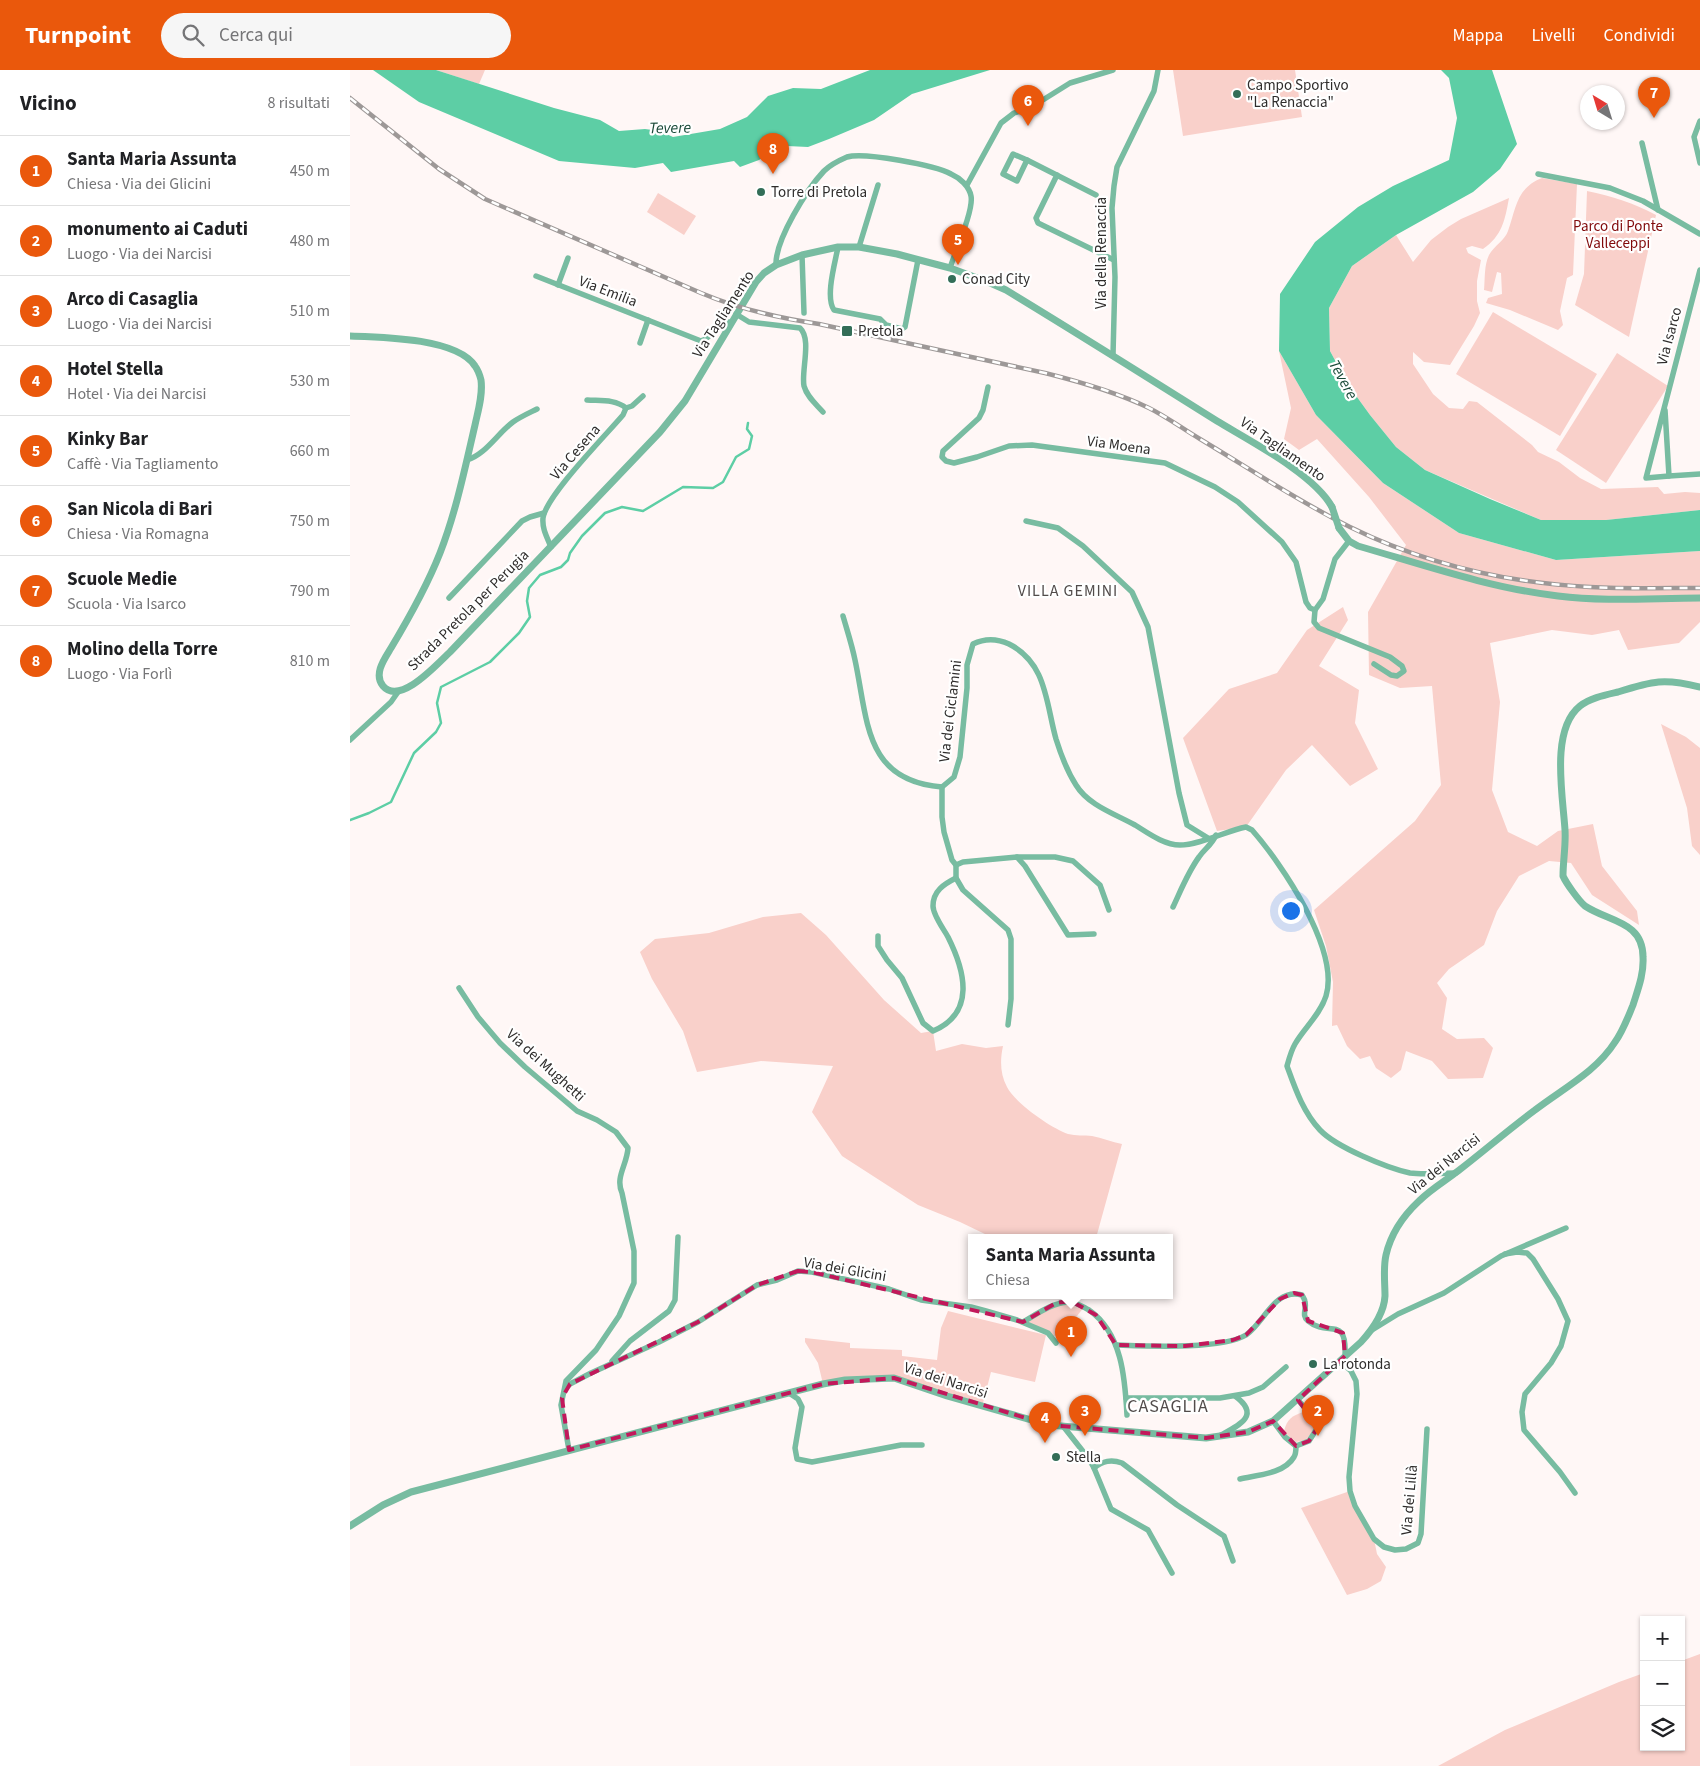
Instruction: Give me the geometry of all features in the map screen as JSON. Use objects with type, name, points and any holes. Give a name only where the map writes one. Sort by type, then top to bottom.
[{"type":"street","points":[[967,185],[1001,123],[1014,113],[1030,108],[1070,83],[1113,70]]},
{"type":"street","name":"Via della Renaccia","points":[[1113,355],[1114,260],[1112,208],[1117,167],[1154,91],[1158,70]]},
{"type":"street","points":[[1700,121],[1694,137],[1700,163]]},
{"type":"street","points":[[1642,144],[1658,210]]},
{"type":"street","points":[[1027,160],[1017,181],[1004,174],[1013,154],[1027,160],[1096,195]]},
{"type":"street","points":[[776,265],[776,256],[782,240],[800,203],[825,170],[842,159],[867,156],[938,168],[953,174],[967,185],[972,207],[950,268]]},
{"type":"street","points":[[1538,174],[1610,188],[1643,202],[1700,234]]},
{"type":"street","points":[[1057,175],[1036,218],[1038,224],[1114,260]]},
{"type":"street","points":[[859,247],[878,185]]},
{"type":"street","points":[[838,247],[831,292],[831,306],[834,310],[880,319],[886,325],[902,329],[905,327],[918,260]]},
{"type":"street","name":"Via Tagliamento","points":[[646,449],[685,401],[736,314],[756,282],[764,274],[776,265],[802,255],[838,247],[859,247],[950,268],[1006,290],[1297,471],[1322,492],[1332,506],[1339,528],[1349,541]]},
{"type":"street","points":[[802,255],[804,313]]},
{"type":"street","name":"Via Emilia","points":[[558,285],[568,258]]},
{"type":"street","name":"Via Isarco","points":[[1700,270],[1646,478],[1700,474]]},
{"type":"street","name":"Via Emilia","points":[[536,276],[700,340],[708,338],[720,324],[732,322]]},
{"type":"street","points":[[736,314],[749,322],[800,328],[803,331],[805,338],[804,386],[809,397],[823,412]]},
{"type":"street","name":"Via Emilia","points":[[640,343],[648,320]]},
{"type":"street","name":"Strada Pretola per Perugia","points":[[350,336],[394,338],[453,349],[466,356],[474,365],[481,380],[480,402],[467,460],[440,553],[411,615],[380,669],[381,684],[388,691],[398,692],[416,681],[450,652],[646,449]]},
{"type":"street","name":"Via Moena","points":[[988,387],[978,418],[943,451],[942,456],[946,461],[954,463],[1009,446],[1032,445],[1165,463],[1216,488],[1238,502],[1282,542],[1296,562],[1306,602],[1310,608],[1315,610],[1314,622],[1319,628],[1390,657],[1402,666],[1404,671],[1397,676],[1391,675],[1374,664]]},
{"type":"street","name":"Via Cesena","points":[[544,513],[553,496],[623,415],[626,408],[632,406],[643,396]]},
{"type":"street","name":"Via Cesena","points":[[587,400],[615,402],[626,408]]},
{"type":"street","points":[[467,460],[474,458],[513,421],[537,409]]},
{"type":"street","name":"Via Isarco","points":[[1665,410],[1669,476]]},
{"type":"street","points":[[449,598],[522,521],[544,513],[544,532],[551,547]]},
{"type":"street","points":[[1026,521],[1058,528],[1083,546],[1132,592],[1148,627],[1187,825],[1208,838]]},
{"type":"street","points":[[1315,610],[1323,599],[1336,559],[1349,541],[1358,546],[1461,576],[1529,592],[1584,598],[1700,598]]},
{"type":"street","points":[[843,616],[855,659],[865,716],[872,741],[882,760],[911,782],[925,786],[942,787],[944,832],[950,854],[956,866],[956,878],[963,890],[1008,930],[1011,940],[1012,985],[1008,1025]]},
{"type":"street","name":"Via dei Ciclamini","points":[[942,787],[954,777],[960,757],[967,688],[967,664],[973,644],[982,640],[999,640],[1016,648],[1037,670],[1046,691],[1056,739],[1066,768],[1077,787],[1090,801],[1164,841],[1179,845],[1200,842],[1216,835],[1246,827],[1252,830],[1291,881],[1325,954],[1329,974],[1326,996],[1318,1012],[1294,1045],[1287,1066],[1305,1110],[1321,1131],[1340,1144],[1392,1168],[1412,1173],[1456,1173]]},
{"type":"street","name":"Via dei Narcisi","points":[[350,1526],[383,1505],[410,1492],[845,1380],[894,1378],[996,1411],[1049,1425],[1206,1438],[1248,1432],[1273,1421],[1370,1332],[1382,1311],[1385,1265],[1392,1236],[1399,1224],[1420,1200],[1536,1109],[1574,1083],[1615,1043],[1641,983],[1642,946],[1637,935],[1626,925],[1583,904],[1563,876],[1565,833],[1561,741],[1565,727],[1572,714],[1589,700],[1650,682],[1675,681],[1700,687]]},
{"type":"street","points":[[350,740],[391,702],[398,692]]},
{"type":"street","points":[[1173,907],[1196,862],[1211,845],[1216,835]]},
{"type":"street","points":[[956,866],[963,862],[1017,856],[1055,856],[1073,861],[1100,885],[1109,910]]},
{"type":"street","points":[[1017,856],[1068,935],[1094,934]]},
{"type":"street","points":[[878,936],[878,946],[902,978],[923,1023],[933,1031],[946,1026],[956,1015],[962,1004],[964,990],[956,956],[933,908],[934,897],[941,886],[956,878]]},
{"type":"street","name":"Via dei Mughetti","points":[[459,988],[478,1017],[500,1043],[525,1067],[577,1111],[598,1120],[616,1132],[628,1148],[619,1185],[634,1252],[634,1283],[619,1316],[596,1350],[566,1381],[562,1405],[568,1450]]},
{"type":"street","points":[[1370,1332],[1398,1314],[1444,1293],[1505,1254],[1566,1228]]},
{"type":"street","name":"Via dei Glicini","points":[[611,1363],[630,1341],[668,1311],[675,1300],[678,1237]]},
{"type":"street","points":[[1505,1254],[1526,1253],[1534,1259],[1558,1299],[1568,1322],[1561,1346],[1551,1362],[1525,1394],[1522,1412],[1524,1430],[1560,1472],[1575,1493]]},
{"type":"street","name":"Via dei Glicini","points":[[565,1389],[570,1384],[611,1363],[698,1322],[757,1285],[777,1280],[798,1271],[812,1272],[889,1289],[921,1300],[971,1307],[1023,1322],[1048,1333],[1056,1343]]},
{"type":"street","points":[[1116,1345],[1185,1346],[1233,1340],[1246,1335],[1280,1299],[1287,1294],[1294,1293],[1302,1294],[1306,1302],[1304,1315],[1308,1321],[1321,1328],[1336,1328],[1343,1333],[1346,1341],[1342,1359]]},
{"type":"street","points":[[1023,1322],[1056,1304],[1071,1301],[1096,1315],[1108,1327],[1116,1345],[1126,1388],[1127,1415]]},
{"type":"street","name":"Via dei Lillà","points":[[1342,1359],[1356,1381],[1358,1394],[1349,1477],[1350,1491],[1355,1506],[1374,1539],[1384,1547],[1395,1550],[1406,1549],[1418,1543],[1421,1534],[1427,1429]]},
{"type":"street","points":[[1126,1398],[1212,1398],[1235,1396],[1263,1388],[1286,1367]]},
{"type":"street","points":[[789,1393],[798,1398],[802,1407],[795,1448],[797,1458],[812,1462],[901,1445],[922,1445]]},
{"type":"street","points":[[1217,1436],[1246,1419],[1247,1412],[1243,1402],[1235,1396]]},
{"type":"street","points":[[1296,1446],[1309,1441],[1318,1427],[1312,1416],[1298,1400]]},
{"type":"street","points":[[1273,1421],[1285,1437],[1296,1446]]},
{"type":"street","points":[[1063,1426],[1090,1459],[1111,1509],[1148,1530],[1172,1573]]},
{"type":"street","points":[[1240,1479],[1286,1466],[1295,1456],[1296,1446]]},
{"type":"street","points":[[1094,1468],[1102,1462],[1115,1461],[1122,1463],[1178,1505],[1224,1536],[1233,1561]]},
{"type":"highlighted area","points":[[798,1271],[812,1272],[1023,1322],[1056,1303],[1071,1301],[1096,1315],[1116,1345],[1185,1346],[1233,1340],[1246,1335],[1280,1299],[1294,1293],[1302,1295],[1308,1321],[1343,1333],[1345,1356],[1298,1400],[1318,1427],[1309,1441],[1296,1446],[1273,1421],[1248,1432],[1206,1438],[1049,1425],[894,1378],[823,1384],[569,1450],[562,1398],[570,1384],[698,1322],[757,1285]]},
{"type":"green space","points":[[436,70],[485,70],[479,84]]},
{"type":"green space","name":"Campo Sportivo \"La Renaccia\"","points":[[1173,70],[1295,70],[1302,117],[1183,136]]},
{"type":"green space","points":[[1542,178],[1577,184],[1573,275],[1567,278],[1560,311],[1563,325],[1558,330],[1510,310],[1486,303],[1488,298],[1502,294],[1501,273],[1497,272],[1492,292],[1484,290],[1485,268],[1489,255],[1507,234],[1515,207],[1522,193],[1533,182]]},
{"type":"green space","name":"Parco di Ponte Valleceppi","points":[[1587,191],[1623,200],[1656,215],[1629,337],[1575,305],[1584,274]]},
{"type":"green space","points":[[658,193],[696,216],[684,235],[647,212]]},
{"type":"green space","points":[[1509,198],[1502,227],[1495,239],[1483,249],[1472,246],[1466,248],[1468,253],[1481,260],[1477,281],[1477,301],[1480,313],[1474,326],[1450,365],[1424,362],[1413,352],[1413,364],[1433,394],[1449,408],[1463,409],[1469,401],[1477,402],[1532,445],[1538,452],[1559,462],[1580,478],[1601,489],[1658,487],[1664,494],[1700,493],[1700,510],[1606,520],[1541,520],[1425,470],[1396,447],[1349,386],[1330,351],[1329,308],[1352,266],[1396,235],[1413,262],[1431,240],[1448,227],[1461,219]]},
{"type":"green space","points":[[1493,312],[1597,374],[1560,436],[1456,374]]},
{"type":"green space","points":[[1279,351],[1316,415],[1383,483],[1459,533],[1556,560],[1700,551],[1700,622],[1679,643],[1628,650],[1619,630],[1592,635],[1552,630],[1490,643],[1500,702],[1492,790],[1508,832],[1537,846],[1558,831],[1593,824],[1602,866],[1637,911],[1639,925],[1592,895],[1571,863],[1549,861],[1519,876],[1497,911],[1484,945],[1449,969],[1437,983],[1447,998],[1442,1029],[1457,1039],[1484,1038],[1493,1048],[1483,1078],[1448,1079],[1432,1061],[1406,1051],[1401,1070],[1391,1078],[1376,1068],[1370,1056],[1360,1059],[1347,1046],[1337,1025],[1332,1026],[1333,982],[1326,946],[1314,910],[1415,821],[1441,785],[1432,686],[1400,688],[1369,675],[1368,612],[1406,545],[1369,497],[1317,439],[1299,450],[1284,439],[1291,408]]},
{"type":"green space","points":[[1617,353],[1668,386],[1606,483],[1556,450]]},
{"type":"green space","points":[[1343,607],[1348,620],[1319,666],[1359,690],[1355,723],[1378,769],[1350,786],[1312,745],[1286,770],[1246,827],[1217,831],[1183,738],[1229,689],[1277,673],[1307,630]]},
{"type":"green space","points":[[1661,724],[1686,737],[1700,748],[1700,855],[1692,846],[1687,808]]},
{"type":"green space","points":[[801,913],[826,935],[884,1000],[921,1033],[933,1031],[936,1051],[962,1044],[986,1048],[1003,1046],[1001,1067],[1003,1077],[1011,1093],[1025,1107],[1043,1121],[1068,1134],[1092,1136],[1122,1144],[1097,1234],[985,1234],[918,1205],[842,1156],[812,1112],[833,1066],[761,1061],[697,1072],[683,1031],[652,979],[640,952],[655,939],[709,933],[763,917]]},
{"type":"green space","points":[[1071,1301],[1084,1307],[1067,1329],[1053,1337],[1023,1322],[1037,1313]]},
{"type":"green space","points":[[948,1311],[1046,1335],[1035,1382],[991,1372],[983,1403],[894,1378],[823,1384],[818,1363],[805,1342],[805,1338],[850,1343],[850,1348],[902,1350],[902,1356],[937,1360],[941,1328]]},
{"type":"green space","points":[[1303,1412],[1311,1419],[1315,1428],[1306,1440],[1296,1442],[1284,1431],[1290,1418]]},
{"type":"green space","points":[[1350,1491],[1374,1539],[1377,1554],[1386,1567],[1381,1581],[1367,1589],[1347,1595],[1301,1508]]},
{"type":"green space","points":[[1700,1654],[1700,1766],[1438,1766],[1505,1730],[1640,1674],[1640,1751],[1685,1751],[1685,1660]]},
{"type":"water","points":[[373,70],[436,70],[554,108],[600,120],[619,131],[645,129],[660,131],[673,137],[720,129],[747,117],[768,96],[793,88],[821,89],[870,70],[990,70],[912,94],[874,120],[808,147],[787,146],[778,152],[773,150],[759,160],[740,167],[734,161],[671,172],[663,163],[635,168],[559,161],[419,102]]},
{"type":"water","name":"Tevere","points":[[1441,70],[1492,70],[1517,144],[1500,169],[1473,192],[1396,235],[1352,266],[1329,308],[1330,351],[1349,386],[1370,415],[1396,447],[1425,470],[1541,520],[1606,520],[1700,510],[1700,551],[1556,560],[1459,533],[1383,483],[1316,415],[1279,351],[1280,294],[1315,242],[1358,207],[1393,186],[1449,160],[1457,118],[1449,78]]},
{"type":"waterway","points":[[350,820],[391,802],[414,753],[436,732],[441,723],[437,703],[441,687],[490,662],[519,633],[530,617],[527,601],[529,588],[540,575],[561,567],[568,560],[570,553],[582,536],[605,513],[622,507],[643,511],[683,487],[713,488],[723,482],[736,457],[749,449],[752,436],[747,429],[748,423]]},
{"type":"railway","points":[[350,98],[439,169],[485,199],[701,293],[759,312],[1045,373],[1111,392],[1156,412],[1312,507],[1378,540],[1408,551],[1437,561],[1498,576],[1559,585],[1604,588],[1700,588]]},
{"type":"place","name":"Campo Sportivo \"La Renaccia\"","points":[[1237,94]]},
{"type":"place","name":"Scuole Medie","points":[[1654,118]]},
{"type":"place","name":"San Nicola di Bari","points":[[1028,126]]},
{"type":"place","name":"Molino della Torre","points":[[773,174]]},
{"type":"place","name":"Torre di Pretola","points":[[761,192]]},
{"type":"place","name":"Kinky Bar","points":[[958,265]]},
{"type":"place","name":"Conad City","points":[[952,279]]},
{"type":"place","name":"Pretola","points":[[847,331]]},
{"type":"place","name":"Santa Maria Assunta","points":[[1071,1357]]},
{"type":"place","name":"La rotonda","points":[[1313,1364]]},
{"type":"place","name":"Arco di Casaglia","points":[[1085,1436]]},
{"type":"place","name":"monumento ai Caduti","points":[[1318,1436]]},
{"type":"place","name":"Hotel Stella","points":[[1045,1443]]},
{"type":"place","name":"Stella","points":[[1056,1457]]},
{"type":"district","name":"VILLA GEMINI","points":[[1068,590]]},
{"type":"district","name":"CASAGLIA","points":[[1168,1406]]}]
